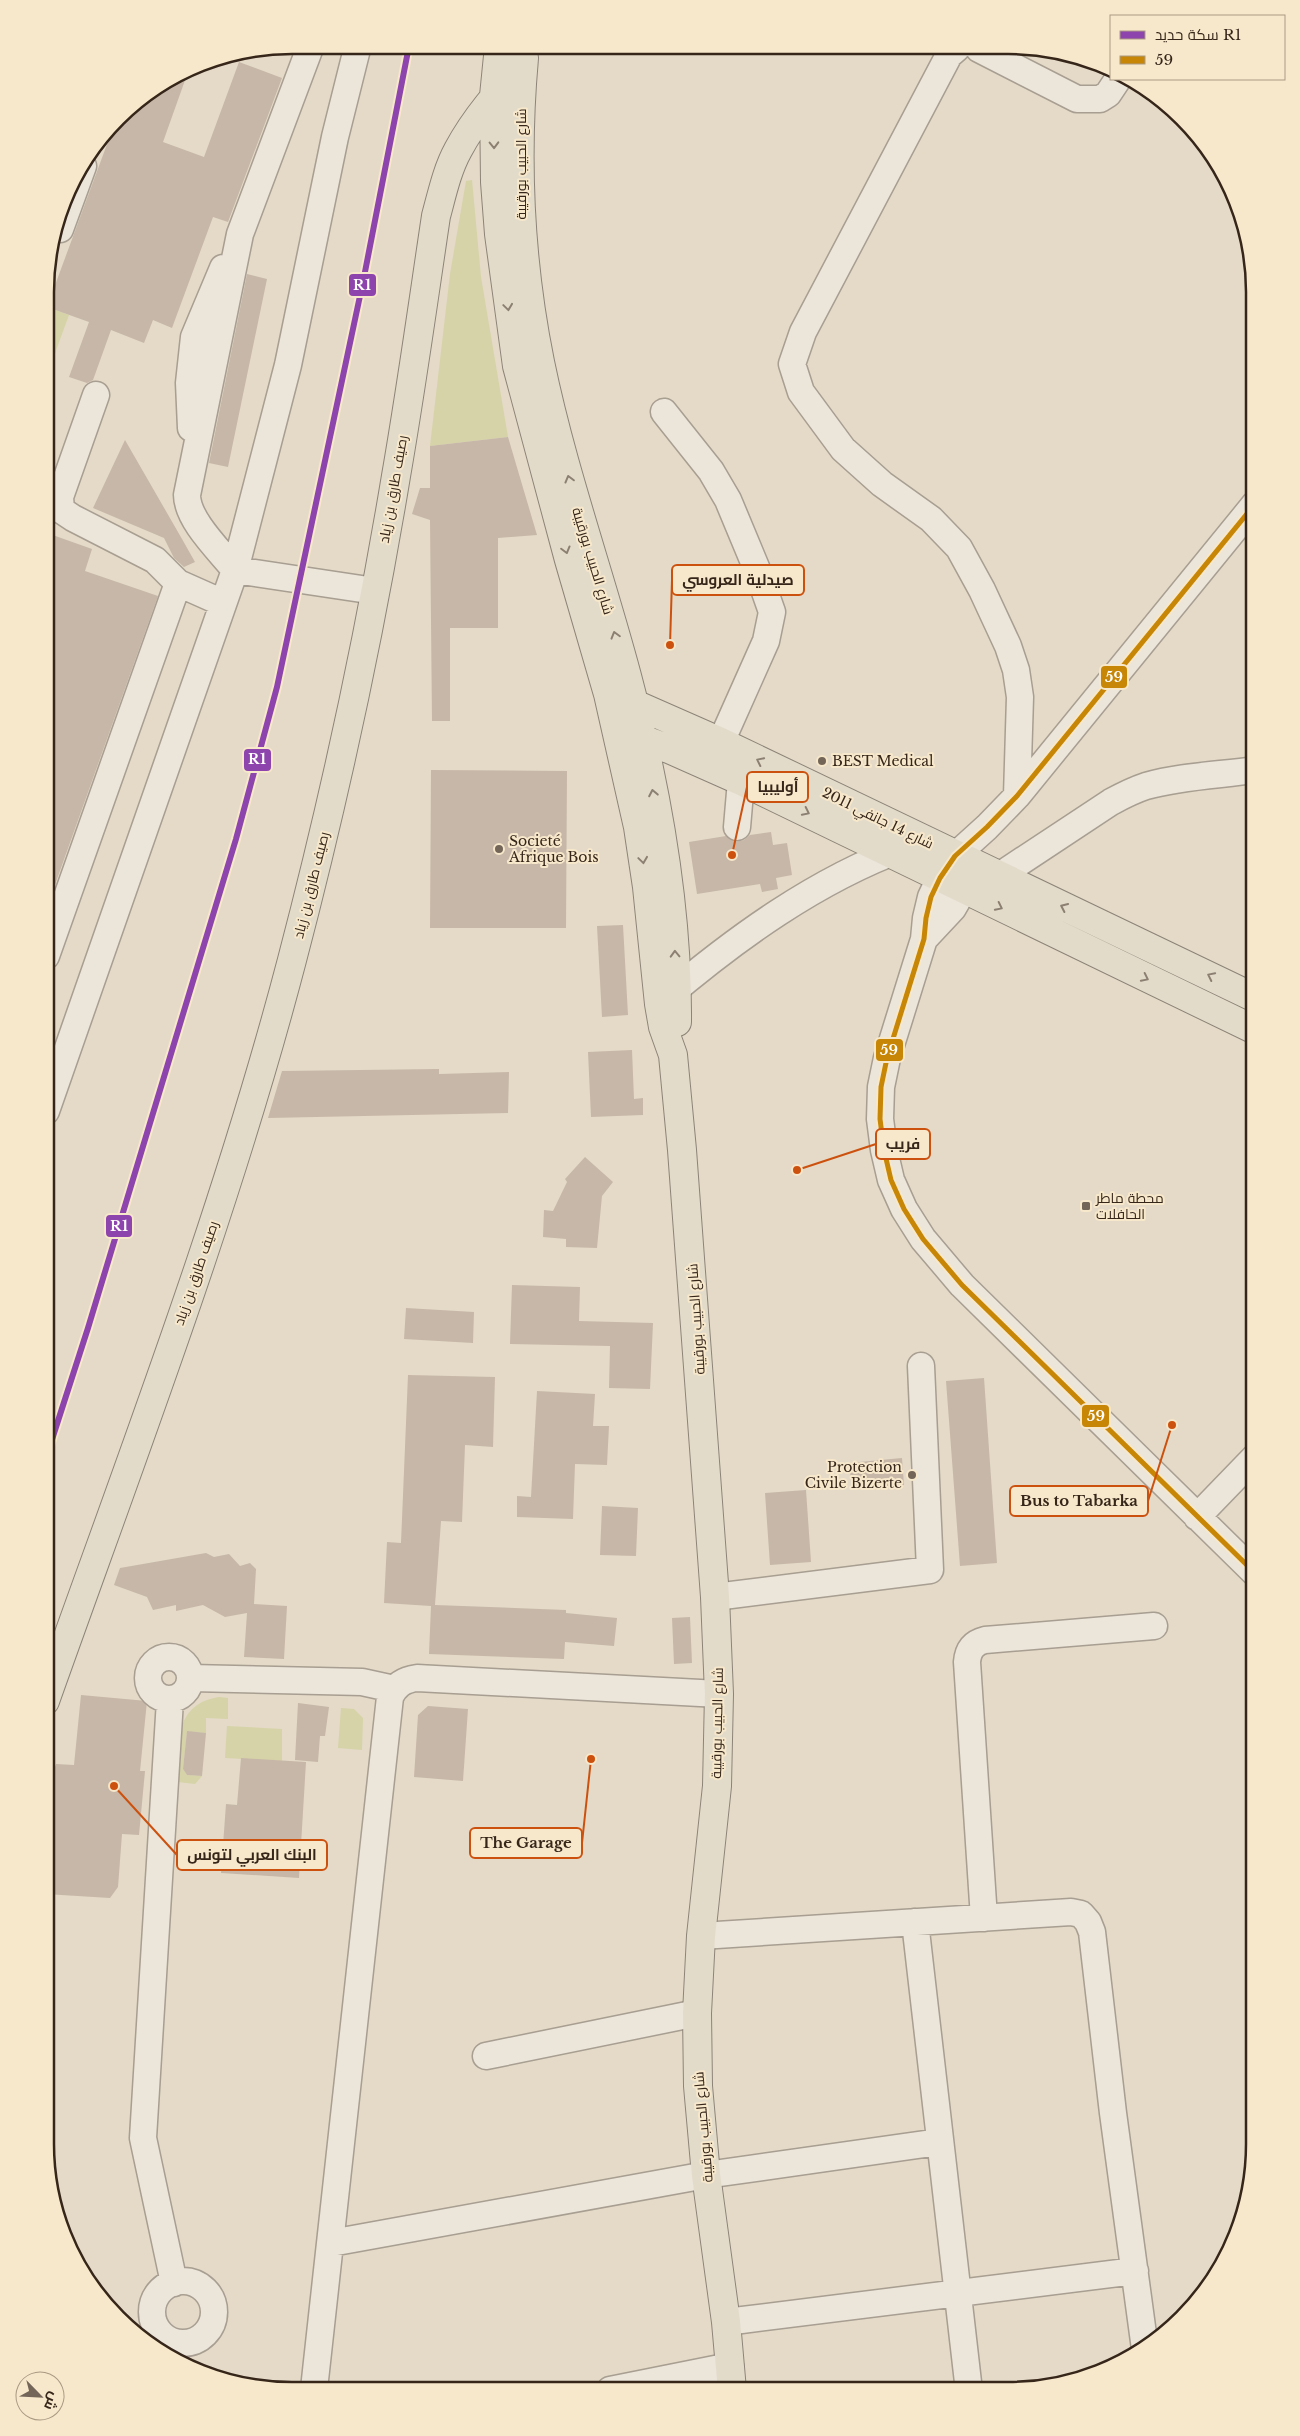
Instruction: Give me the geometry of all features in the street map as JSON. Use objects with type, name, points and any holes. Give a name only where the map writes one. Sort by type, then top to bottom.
[{"type":"main road","name":"شارع الحبيب بورقيبة","points":[[498,54],[494,96],[495,182],[499,234],[517,366],[569,560],[608,694],[630,735]]},
{"type":"main road","name":"شارع الحبيب بورقيبة","points":[[524,56],[519,177],[522,230],[540,360],[577,510],[634,702],[630,735],[638,827],[647,887],[668,996],[676,1026],[673,1055],[693,1278],[715,1597],[719,1694],[716,1786],[700,1936],[697,2014],[698,2086],[706,2175],[726,2322],[731,2378]]},
{"type":"main road","name":"رصيف طارق بن زياد","points":[[54,1678],[212,1229],[248,1117],[292,962],[344,751],[396,476],[436,216],[445,182],[457,152],[472,126],[524,56]]},
{"type":"main road","name":"شارع 14 جانفي 2011","points":[[608,694],[634,702],[722,742],[924,841],[1246,994]]},
{"type":"main road","name":"شارع 14 جانفي 2011","points":[[630,735],[741,781],[1246,1026]]},
{"type":"street","points":[[308,54],[240,234],[193,465],[187,505],[193,516],[236,570],[375,591]]},
{"type":"street","points":[[54,1088],[236,570],[288,365],[335,137],[356,54]]},
{"type":"street","points":[[951,54],[946,60],[803,332],[792,364],[801,392],[842,449],[944,531],[959,548],[982,590],[1008,646],[1016,670],[1020,696],[1017,796]]},
{"type":"street","points":[[989,54],[1077,98],[1100,98],[1108,94],[1117,80]]},
{"type":"street","points":[[96,395],[60,497],[61,510],[155,560],[178,583],[223,604]]},
{"type":"street","points":[[664,412],[711,471],[728,500],[758,572],[772,612],[766,642],[722,742]]},
{"type":"street","points":[[924,939],[944,919],[965,890],[977,866],[987,828],[1017,796],[1246,515]]},
{"type":"street","points":[[54,933],[178,583]]},
{"type":"street","points":[[1246,771],[1147,786],[1128,793],[977,866],[940,878],[931,898],[926,918],[924,939],[887,1058],[881,1087],[880,1119],[884,1150],[891,1180],[904,1209],[922,1239],[962,1285],[1197,1517],[1246,1561]]},
{"type":"street","points":[[736,827],[741,781]]},
{"type":"street","points":[[668,996],[714,958],[813,892],[864,863],[924,841]]},
{"type":"street","points":[[715,1597],[930,1570],[921,1366]]},
{"type":"street","points":[[1197,1517],[1246,1466]]},
{"type":"street","points":[[984,1918],[967,1662],[970,1650],[974,1645],[985,1640],[1154,1626]]},
{"type":"street","points":[[166,1657],[174,1657],[186,1664],[191,1678],[190,1686],[185,1693],[170,1700],[156,1696],[148,1684],[148,1676],[154,1663],[166,1657]]},
{"type":"street","points":[[191,1678],[362,1682],[394,1689]]},
{"type":"street","points":[[315,2382],[390,1697],[394,1689],[400,1683],[417,1678],[719,1694]]},
{"type":"street","points":[[170,1700],[144,2138],[174,2283]]},
{"type":"street","points":[[700,1936],[1071,1912],[1081,1914],[1088,1922],[1092,1932],[1112,2105],[1145,2339]]},
{"type":"street","points":[[915,1922],[968,2382]]},
{"type":"street","points":[[486,2056],[697,2014]]},
{"type":"street","points":[[331,2243],[706,2175],[939,2142]]},
{"type":"street","points":[[726,2322],[1135,2272]]},
{"type":"street","points":[[691,2382],[731,2378]]},
{"type":"shaded area","points":[[472,180],[481,277],[508,437],[430,446],[450,274],[466,181]]},
{"type":"shaded area","points":[[54,310],[69,315],[54,356]]},
{"type":"shaded area","points":[[219,1697],[228,1698],[228,1719],[206,1718],[206,1733],[187,1732],[183,1769],[187,1775],[202,1776],[195,1784],[178,1782],[176,1776],[179,1737],[182,1726],[194,1707]]},
{"type":"shaded area","points":[[341,1708],[354,1709],[363,1718],[362,1750],[338,1748]]},
{"type":"shaded area","points":[[227,1726],[282,1729],[282,1761],[225,1758]]},
{"type":"building","points":[[239,62],[282,78],[228,222],[213,217],[172,328],[153,320],[144,343],[111,330],[93,380],[87,383],[69,377],[89,322],[54,310],[54,288],[108,141],[147,103],[185,79],[163,142],[204,157]]},
{"type":"building","points":[[247,274],[267,279],[228,467],[209,463]]},
{"type":"building","points":[[508,437],[537,535],[498,538],[498,628],[450,628],[450,721],[432,721],[430,520],[412,514],[420,488],[430,488],[430,446]]},
{"type":"building","points":[[125,440],[195,562],[184,567],[174,558],[164,538],[93,508]]},
{"type":"building","points":[[54,535],[92,549],[85,571],[158,596],[54,888]]},
{"type":"building","name":"Societé Afrique Bois","points":[[431,770],[567,771],[566,928],[430,928]]},
{"type":"building","points":[[771,832],[773,845],[787,843],[792,875],[776,878],[778,889],[762,892],[760,884],[697,894],[689,842],[726,836],[736,842],[744,840],[750,835]]},
{"type":"building","points":[[623,925],[628,1015],[602,1017],[597,926]]},
{"type":"building","points":[[632,1050],[634,1099],[643,1098],[643,1115],[591,1117],[588,1052]]},
{"type":"building","points":[[439,1069],[439,1074],[509,1072],[508,1113],[268,1118],[282,1071]]},
{"type":"building","points":[[585,1157],[613,1182],[602,1196],[597,1248],[566,1247],[566,1239],[543,1237],[544,1210],[553,1211],[567,1182],[565,1179]]},
{"type":"building","points":[[512,1285],[580,1287],[579,1321],[653,1323],[650,1389],[609,1388],[610,1346],[510,1344]]},
{"type":"building","points":[[406,1308],[474,1312],[473,1343],[404,1339]]},
{"type":"building","points":[[408,1375],[495,1377],[493,1447],[465,1445],[462,1522],[441,1521],[435,1605],[566,1610],[566,1613],[617,1618],[614,1646],[565,1642],[564,1659],[429,1654],[431,1606],[384,1603],[387,1542],[401,1543]]},
{"type":"building","points":[[984,1378],[997,1563],[960,1566],[946,1381]]},
{"type":"building","points":[[537,1391],[595,1394],[593,1426],[609,1426],[607,1465],[575,1464],[573,1519],[517,1517],[517,1496],[531,1497]]},
{"type":"building","points":[[902,1458],[904,1485],[852,1490],[849,1463]]},
{"type":"building","points":[[806,1490],[811,1562],[770,1565],[765,1493]]},
{"type":"building","points":[[602,1506],[638,1508],[636,1556],[600,1555]]},
{"type":"building","points":[[206,1553],[214,1557],[229,1554],[240,1566],[250,1563],[256,1569],[254,1604],[287,1606],[284,1659],[244,1657],[247,1613],[225,1617],[203,1605],[176,1611],[176,1605],[153,1610],[147,1597],[114,1585],[120,1568]]},
{"type":"building","points":[[690,1617],[692,1663],[674,1664],[672,1618]]},
{"type":"building","points":[[81,1695],[147,1701],[140,1771],[145,1771],[139,1835],[122,1834],[118,1887],[110,1898],[54,1895],[54,1770],[56,1764],[74,1765]]},
{"type":"building","points":[[298,1703],[329,1707],[325,1736],[320,1736],[318,1762],[295,1760]]},
{"type":"building","points":[[428,1706],[468,1709],[463,1781],[414,1777],[418,1715]]},
{"type":"building","points":[[187,1731],[206,1733],[202,1776],[187,1775],[183,1769]]},
{"type":"building","points":[[241,1758],[306,1762],[299,1878],[221,1873],[226,1804],[237,1805]]},
{"type":"rail line","name":"R1","points":[[54,1433],[88,1328],[236,839],[277,687],[364,277],[407,54]]},
{"type":"transit line","name":"59","points":[[1246,515],[1017,796],[955,856],[940,878],[931,897],[924,939],[887,1058],[881,1087],[880,1119],[884,1150],[891,1180],[904,1209],[923,1239],[962,1285],[1246,1564]]},
{"type":"place","name":"صيدلية العروسي","points":[[670,645]]},
{"type":"place","name":"BEST Medical","points":[[822,761]]},
{"type":"place","name":"Societé Afrique Bois","points":[[499,849]]},
{"type":"place","name":"أوليبيا","points":[[732,855]]},
{"type":"place","name":"فريب","points":[[797,1170]]},
{"type":"place","name":"محطة ماطر الحافلات","points":[[1086,1206]]},
{"type":"place","name":"Bus to Tabarka","points":[[1172,1425]]},
{"type":"place","name":"Protection Civile Bizerte","points":[[912,1475]]},
{"type":"place","name":"The Garage","points":[[591,1759]]},
{"type":"place","name":"البنك العربي لتونس","points":[[114,1786]]}]
